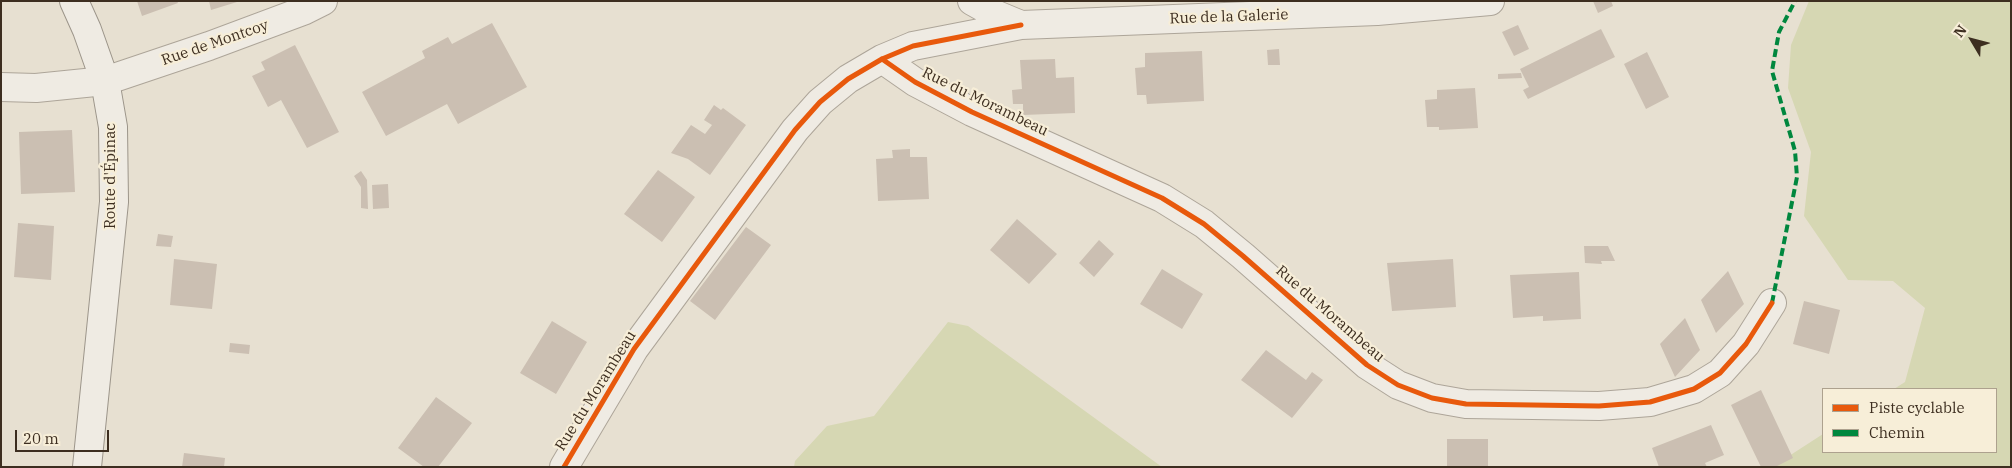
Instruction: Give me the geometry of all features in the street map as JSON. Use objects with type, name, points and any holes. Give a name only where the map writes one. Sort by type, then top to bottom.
[{"type":"street","name":"Route d'Épinac","points":[[74,1],[87,30],[105,81],[113,127],[114,202],[87,467]]},
{"type":"street","name":"Rue de Montcoy","points":[[1,87],[36,88],[105,81],[209,46],[303,11],[323,1]]},
{"type":"street","name":"Rue de la Galerie","points":[[972,1],[1021,26],[1377,11],[1490,1]]},
{"type":"street","name":"Rue du Morambeau","points":[[564,467],[634,349],[795,130],[820,102],[848,78],[882,59],[913,46],[1021,26]]},
{"type":"street","name":"Rue du Morambeau","points":[[882,59],[915,82],[972,112],[1162,198],[1204,224],[1366,365],[1398,385],[1432,398],[1466,404],[1599,406],[1650,402],[1694,389],[1720,373],[1746,344],[1772,303]]},
{"type":"green space","points":[[1809,1],[2011,1],[2011,467],[1772,467],[1822,435],[1822,453],[1997,453],[1997,388],[1896,388],[1905,382],[1925,308],[1893,281],[1848,280],[1804,216],[1811,152],[1788,88],[1791,45]]},
{"type":"green space","points":[[948,322],[968,326],[1162,467],[794,467],[795,461],[827,426],[874,416]]},
{"type":"building","points":[[137,1],[177,1],[178,3],[142,16]]},
{"type":"building","points":[[209,1],[237,1],[237,2],[211,10]]},
{"type":"building","points":[[1593,1],[1611,1],[1613,6],[1598,13]]},
{"type":"building","points":[[492,23],[527,87],[458,124],[447,104],[386,136],[362,92],[425,58],[422,51],[448,37],[452,44]]},
{"type":"building","points":[[1518,25],[1529,49],[1514,56],[1502,32]]},
{"type":"building","points":[[1601,29],[1615,57],[1528,99],[1523,90],[1529,87],[1520,69]]},
{"type":"building","points":[[295,45],[339,132],[307,148],[281,100],[268,107],[252,76],[265,70],[261,62]]},
{"type":"building","points":[[1279,49],[1280,65],[1268,65],[1267,50]]},
{"type":"building","points":[[1202,51],[1204,101],[1147,104],[1146,95],[1137,95],[1135,68],[1145,67],[1145,53]]},
{"type":"building","points":[[1647,52],[1669,97],[1646,109],[1624,64]]},
{"type":"building","points":[[1055,59],[1056,78],[1074,77],[1075,113],[1023,115],[1023,104],[1013,104],[1012,90],[1022,89],[1020,60]]},
{"type":"building","points":[[1521,73],[1522,78],[1498,79],[1498,74]]},
{"type":"building","points":[[1475,88],[1478,128],[1439,130],[1439,127],[1427,127],[1425,100],[1437,99],[1437,90]]},
{"type":"building","points":[[714,105],[721,110],[723,108],[746,125],[710,175],[688,159],[671,153],[691,125],[705,134],[712,125],[704,120]]},
{"type":"building","points":[[72,130],[75,192],[21,194],[19,132]]},
{"type":"building","points":[[910,149],[910,157],[927,157],[929,199],[878,201],[876,159],[893,158],[892,150]]},
{"type":"building","points":[[658,170],[695,197],[662,242],[624,214]]},
{"type":"building","points":[[361,171],[367,180],[368,209],[361,208],[361,187],[354,176]]},
{"type":"building","points":[[388,184],[389,208],[373,209],[372,185]]},
{"type":"building","points":[[1017,219],[1057,254],[1029,284],[990,250]]},
{"type":"building","points":[[18,223],[54,226],[51,280],[14,277]]},
{"type":"building","points":[[746,227],[771,245],[715,320],[690,301]]},
{"type":"building","points":[[158,234],[173,236],[171,247],[156,246]]},
{"type":"building","points":[[1099,240],[1114,254],[1094,277],[1079,263]]},
{"type":"building","points":[[1584,246],[1608,246],[1615,261],[1601,261],[1602,264],[1585,263]]},
{"type":"building","points":[[174,259],[217,264],[212,309],[170,305]]},
{"type":"building","points":[[1453,259],[1456,307],[1392,311],[1387,263]]},
{"type":"building","points":[[1162,269],[1203,294],[1182,329],[1140,304]]},
{"type":"building","points":[[1728,271],[1744,304],[1716,333],[1701,300]]},
{"type":"building","points":[[1579,272],[1581,319],[1543,321],[1543,316],[1513,318],[1510,275]]},
{"type":"building","points":[[1804,301],[1840,310],[1829,354],[1793,344]]},
{"type":"building","points":[[1685,318],[1700,350],[1675,377],[1660,344]]},
{"type":"building","points":[[552,321],[587,342],[556,394],[520,373]]},
{"type":"building","points":[[230,343],[250,345],[249,354],[229,352]]},
{"type":"building","points":[[1266,350],[1306,380],[1312,372],[1323,380],[1292,418],[1241,380]]},
{"type":"building","points":[[1761,390],[1793,458],[1775,467],[1761,467],[1731,405]]},
{"type":"building","points":[[436,397],[472,423],[438,467],[424,467],[398,448]]},
{"type":"building","points":[[1711,425],[1724,455],[1705,463],[1707,467],[1659,467],[1652,448]]},
{"type":"building","points":[[1447,439],[1488,439],[1488,467],[1447,467]]},
{"type":"building","points":[[184,453],[225,458],[224,467],[182,467]]},
{"type":"marked path","points":[[1772,303],[1797,177],[1795,151],[1772,71],[1779,32],[1795,1]]},
{"type":"cycle path","points":[[564,467],[634,349],[795,130],[820,102],[848,79],[882,59],[913,46],[1021,25]]},
{"type":"cycle path","points":[[882,59],[915,82],[972,112],[1162,198],[1204,224],[1367,365],[1398,385],[1432,398],[1466,404],[1599,406],[1650,402],[1694,389],[1720,373],[1746,344],[1772,303]]}]
